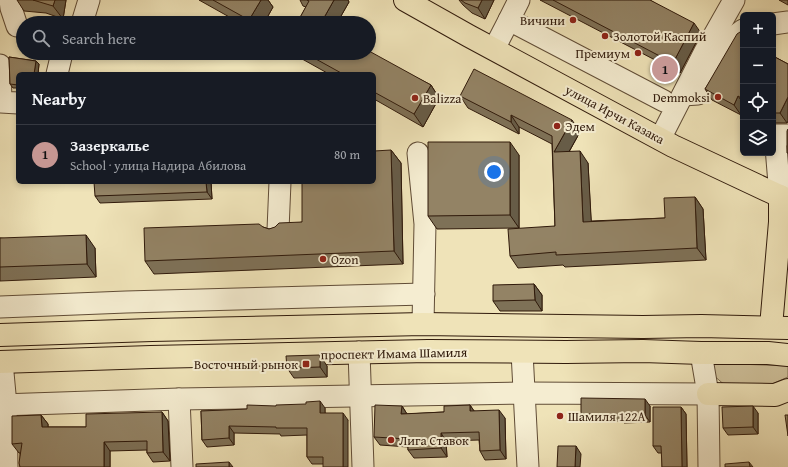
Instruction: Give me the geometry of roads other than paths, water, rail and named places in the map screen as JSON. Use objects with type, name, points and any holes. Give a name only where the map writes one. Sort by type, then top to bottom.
[{"type":"main road","name":"улица Ирчи Казака","points":[[405,0],[660,139],[784,198]]},
{"type":"main road","points":[[438,0],[447,19],[453,26]]},
{"type":"main road","points":[[780,327],[780,222],[784,198]]},
{"type":"main road","name":"проспект Имама Шамиля","points":[[0,335],[423,324],[780,327]]},
{"type":"main road","name":"проспект Имама Шамиля","points":[[1,362],[428,351],[643,351],[768,353],[788,355]]},
{"type":"main road","points":[[708,394],[784,393]]},
{"type":"street","points":[[10,0],[13,25]]},
{"type":"street","points":[[84,16],[89,0]]},
{"type":"street","points":[[494,49],[519,0]]},
{"type":"street","points":[[660,139],[673,98],[704,53],[734,0]]},
{"type":"street","points":[[509,20],[673,98],[698,94],[703,90],[735,36],[740,32]]},
{"type":"street","points":[[776,24],[788,22]]},
{"type":"street","points":[[57,72],[60,60]]},
{"type":"street","points":[[0,65],[1,102],[16,103]]},
{"type":"street","points":[[784,198],[775,135],[788,135]]},
{"type":"street","points":[[418,153],[425,224],[423,324]]},
{"type":"street","points":[[278,230],[280,184]]},
{"type":"street","points":[[0,307],[424,294]]},
{"type":"street","points":[[360,352],[363,467]]},
{"type":"street","points":[[522,352],[528,467]]},
{"type":"street","points":[[701,353],[708,394],[709,467]]},
{"type":"street","points":[[1,362],[7,467]]},
{"type":"street","points":[[3,405],[179,399],[525,393],[708,394]]},
{"type":"street","points":[[179,399],[182,467]]},
{"type":"place","name":"Вичини","points":[[573,20]]},
{"type":"place","name":"Золотой Каспий","points":[[605,36]]},
{"type":"place","name":"Премиум","points":[[638,53]]},
{"type":"place","name":"Зазеркалье","points":[[665,69]]},
{"type":"place","name":"Demmoksi","points":[[718,97]]},
{"type":"place","name":"Balizza","points":[[415,98]]},
{"type":"place","name":"Эдем","points":[[557,126]]},
{"type":"place","name":"Ozon","points":[[323,259]]},
{"type":"place","name":"Восточный рынок","points":[[306,364]]},
{"type":"place","name":"Шамиля 122А","points":[[560,416]]},
{"type":"place","name":"Лига Ставок","points":[[391,440]]}]
